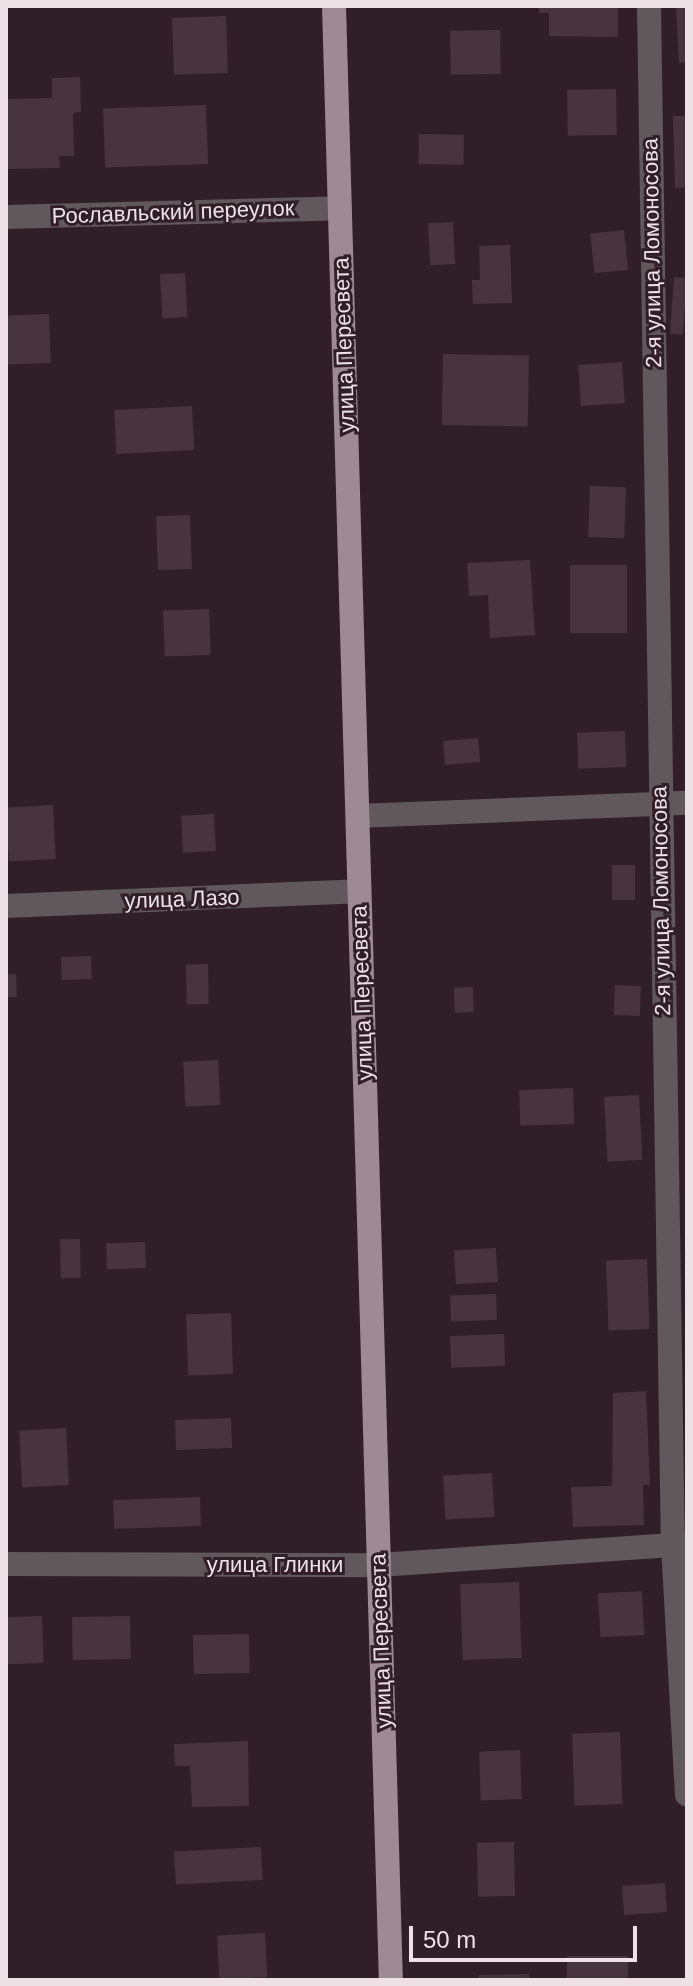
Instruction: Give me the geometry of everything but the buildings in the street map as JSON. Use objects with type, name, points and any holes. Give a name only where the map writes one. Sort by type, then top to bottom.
[{"type":"main road","name":"улица Пересвета","points":[[334,6],[391,1980]]},
{"type":"street","name":"2-я улица Ломоносова","points":[[649,6],[659,803],[687,1795]]},
{"type":"street","name":"Рославльский переулок","points":[[6,217],[340,208]]},
{"type":"street","points":[[358,816],[687,803]]},
{"type":"street","name":"улица Лазо","points":[[6,906],[359,891]]},
{"type":"street","name":"улица Глинки","points":[[6,1564],[379,1565],[680,1544]]}]
